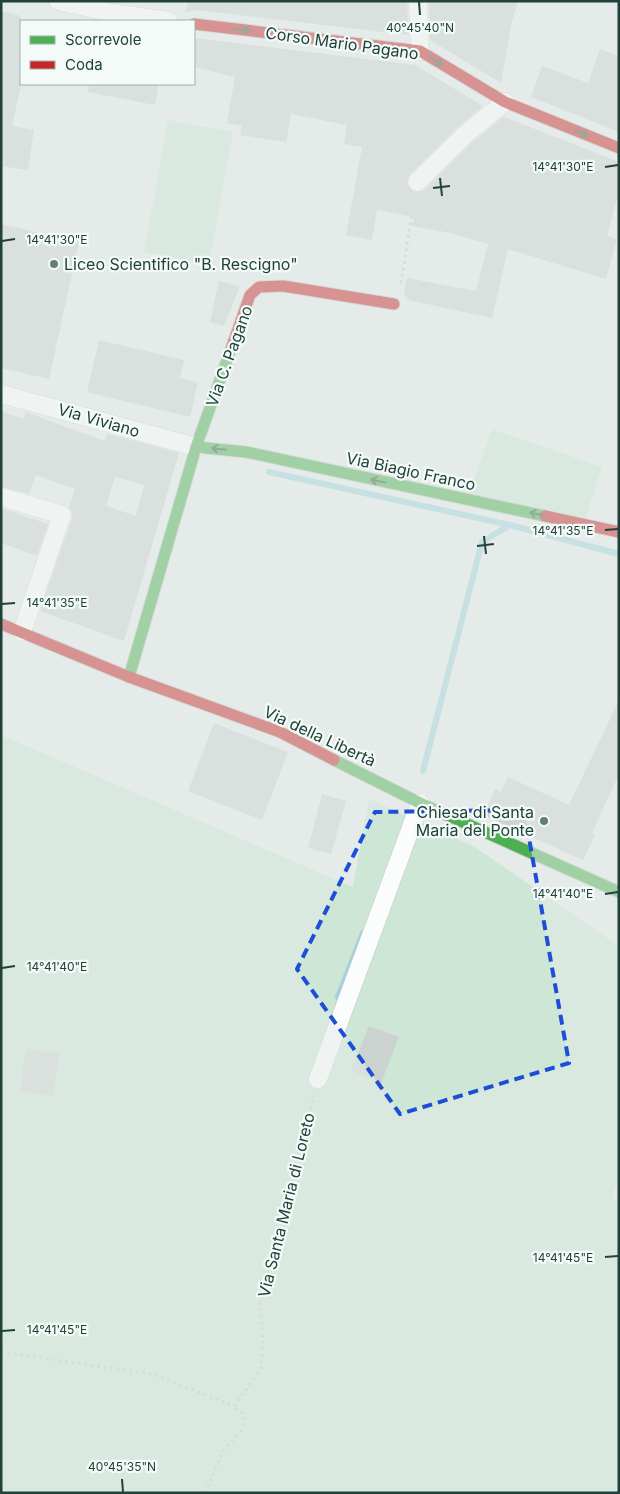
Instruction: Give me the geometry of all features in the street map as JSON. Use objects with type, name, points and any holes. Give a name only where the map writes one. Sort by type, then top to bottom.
[{"type":"street","points":[[58,1],[113,7],[166,20]]},
{"type":"street","points":[[418,1],[420,51]]},
{"type":"street","name":"Corso Mario Pagano","points":[[195,24],[420,51],[505,102],[619,148]]},
{"type":"street","points":[[417,182],[467,133],[505,102]]},
{"type":"street","name":"Via C. Pagano","points":[[129,677],[196,447],[250,295],[259,287],[283,286],[394,304]]},
{"type":"street","name":"Via Viviano","points":[[1,394],[196,447]]},
{"type":"street","name":"Via Biagio Franco","points":[[196,447],[246,452],[619,532]]},
{"type":"street","points":[[1,497],[62,515],[22,632]]},
{"type":"street","name":"Via della Libertà","points":[[1,624],[129,677],[280,732],[420,803],[619,892]]},
{"type":"street","points":[[318,1079],[420,803]]},
{"type":"path","points":[[394,304],[399,295],[417,182]]},
{"type":"path","name":"Via Santa Maria di Loreto","points":[[234,1406],[262,1369],[263,1342],[260,1303],[318,1079]]},
{"type":"path","points":[[1,1352],[152,1374],[234,1406],[244,1415],[243,1428],[223,1451],[205,1493]]},
{"type":"highlighted area","points":[[524,810],[569,1063],[400,1114],[297,969],[375,812]]},
{"type":"green space","points":[[168,120],[233,132],[209,265],[144,252]]},
{"type":"green space","points":[[492,429],[602,467],[584,523],[467,500]]},
{"type":"green space","points":[[1,735],[353,887],[369,799],[473,846],[619,946],[619,1179],[612,1197],[619,1202],[619,1493],[1,1493]]},
{"type":"building","points":[[188,1],[407,1],[409,35],[196,10],[186,12]]},
{"type":"building","points":[[429,1],[518,1],[511,25],[501,83],[430,40]]},
{"type":"building","points":[[1,11],[21,16],[21,86],[12,126],[34,130],[28,170],[1,166]]},
{"type":"building","points":[[195,38],[415,65],[483,106],[460,125],[410,174],[407,184],[414,192],[424,190],[474,141],[504,117],[619,162],[619,191],[607,236],[617,239],[606,279],[508,249],[492,318],[408,300],[404,293],[407,278],[476,291],[488,244],[451,233],[412,226],[414,217],[377,210],[372,240],[346,235],[362,147],[344,144],[347,125],[291,114],[286,142],[240,135],[242,126],[227,123],[235,77],[195,67]]},
{"type":"building","points":[[600,49],[619,56],[619,132],[531,97],[542,66],[588,83]]},
{"type":"building","points":[[89,85],[159,85],[155,105],[88,92]]},
{"type":"building","points":[[1,224],[79,242],[49,379],[1,368]]},
{"type":"building","points":[[219,281],[240,286],[224,326],[210,322]]},
{"type":"building","points":[[99,340],[184,360],[180,378],[198,382],[190,417],[87,392]]},
{"type":"building","points":[[1,411],[23,419],[26,412],[104,441],[108,434],[179,453],[124,641],[40,611],[72,518],[72,512],[69,507],[75,489],[36,475],[29,494],[1,487]],"holes":[[[115,477],[144,485],[136,516],[106,506]]]},
{"type":"building","points":[[1,508],[48,524],[37,556],[1,543]]},
{"type":"building","name":"Chiesa di Santa Maria del Ponte","points":[[619,700],[619,774],[592,833],[595,835],[583,860],[483,815],[495,789],[501,792],[508,777],[569,805]]},
{"type":"building","points":[[214,723],[288,752],[262,820],[188,791]]},
{"type":"building","points":[[322,794],[346,801],[331,854],[308,848]]},
{"type":"building","points":[[369,1026],[399,1037],[381,1083],[351,1071]]},
{"type":"building","points":[[26,1049],[60,1053],[53,1096],[20,1091]]},
{"type":"waterway","points":[[269,472],[510,525],[619,554]]},
{"type":"waterway","points":[[423,771],[482,542],[510,525]]},
{"type":"waterway","points":[[338,997],[363,933]]},
{"type":"traffic: fast","points":[[129,677],[196,447],[232,346]]},
{"type":"traffic: fast","points":[[196,447],[246,452],[545,516]]},
{"type":"traffic: fast","points":[[334,760],[420,803],[619,892]]},
{"type":"traffic: jam","points":[[195,24],[420,51],[505,102],[619,148]]},
{"type":"traffic: jam","points":[[232,346],[250,295],[259,287],[283,286],[394,304]]},
{"type":"traffic: jam","points":[[545,516],[619,532]]},
{"type":"traffic: jam","points":[[1,624],[129,677],[280,732],[334,760]]},
{"type":"place","name":"Liceo Scientifico \"B. Rescigno\"","points":[[54,264]]},
{"type":"place","name":"Chiesa di Santa Maria del Ponte","points":[[544,821]]}]
